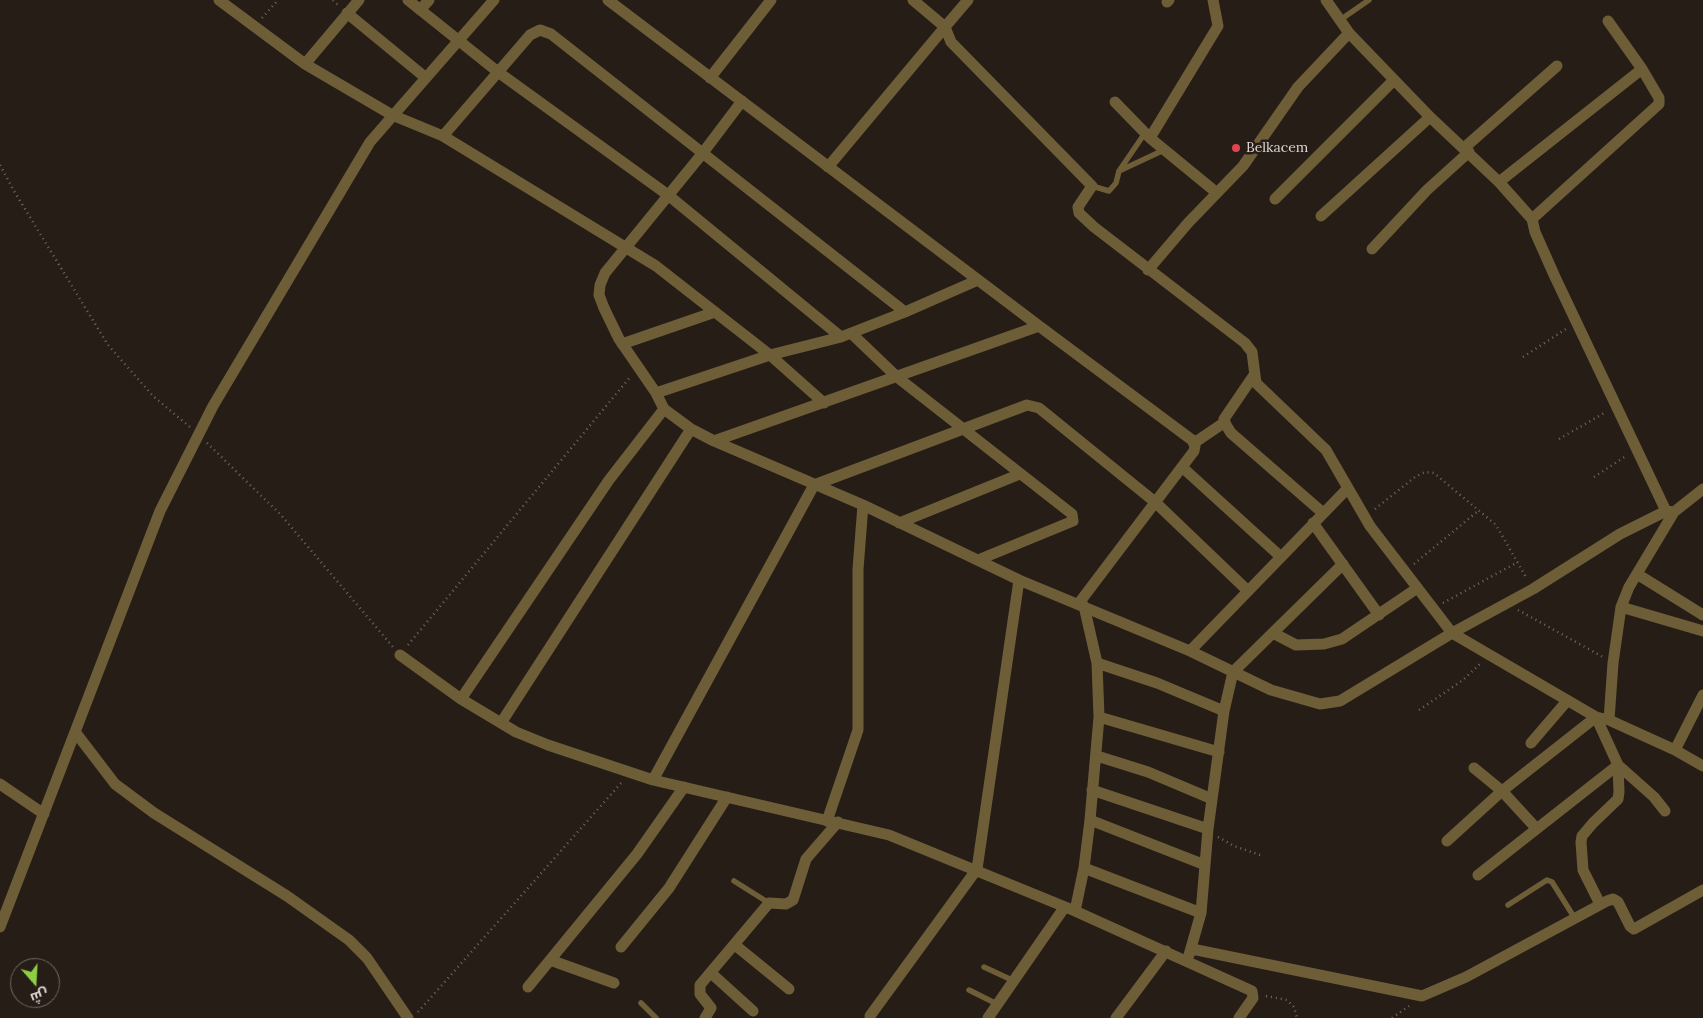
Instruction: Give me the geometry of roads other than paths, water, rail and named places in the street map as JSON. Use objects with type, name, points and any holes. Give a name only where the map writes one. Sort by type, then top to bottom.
[{"type":"street","points":[[219,0],[305,64],[392,114],[443,136],[656,266],[770,356],[824,404]]},
{"type":"street","points":[[305,64],[359,0]]},
{"type":"street","points":[[408,0],[498,72],[668,196],[1072,514],[1073,520],[978,560]]},
{"type":"street","points":[[420,10],[429,0]]},
{"type":"street","points":[[0,927],[160,511],[198,434],[370,142],[392,114],[494,0]]},
{"type":"street","points":[[608,0],[1192,440],[1194,444],[1194,451],[1082,604],[1097,663],[1099,717],[1097,756],[1084,868],[1069,909],[988,1018]]},
{"type":"street","points":[[710,78],[771,0]]},
{"type":"street","points":[[913,0],[945,27],[951,42],[1092,186],[1078,208],[1079,213],[1148,270],[1245,343],[1252,352],[1256,383],[1326,450],[1365,518],[1416,589],[1452,633],[1596,717],[1609,720],[1674,750],[1703,766]]},
{"type":"street","points":[[828,166],[968,0]]},
{"type":"street","points":[[1147,136],[1218,26],[1213,0]]},
{"type":"street","points":[[1326,0],[1349,33],[1430,117],[1499,182],[1532,219],[1535,232],[1576,323],[1670,512]]},
{"type":"street","points":[[347,13],[426,78]]},
{"type":"street","points":[[1532,219],[1658,106],[1658,98],[1642,69],[1608,22]]},
{"type":"street","points":[[443,136],[530,35],[540,30],[551,34],[905,312]]},
{"type":"street","points":[[1148,270],[1243,166],[1298,86],[1349,33]]},
{"type":"street","points":[[1372,249],[1426,190],[1557,66]]},
{"type":"street","points":[[1499,182],[1642,69]]},
{"type":"street","points":[[1275,199],[1394,80]]},
{"type":"street","points":[[742,101],[702,154],[605,273],[599,295],[622,344],[656,393],[664,410],[691,429],[714,441],[863,505],[1019,580],[1082,604],[1190,650],[1271,690],[1320,704],[1332,704],[1340,701],[1452,633],[1533,589],[1590,551],[1670,512],[1703,489]]},
{"type":"street","points":[[1115,102],[1147,136],[1217,193]]},
{"type":"street","points":[[1321,216],[1430,117]]},
{"type":"street","points":[[656,393],[770,356],[846,335],[978,280]]},
{"type":"street","points":[[622,344],[715,312]]},
{"type":"street","points":[[714,441],[824,404],[1039,326]]},
{"type":"street","points":[[1254,375],[1224,419],[1225,422],[1231,434],[1323,513]]},
{"type":"street","points":[[653,780],[814,485],[1027,405],[1038,408],[1155,502],[1248,591]]},
{"type":"street","points":[[461,699],[609,480],[664,410]]},
{"type":"street","points":[[1194,444],[1225,422]]},
{"type":"street","points":[[502,723],[691,429]]},
{"type":"street","points":[[1182,467],[1281,557]]},
{"type":"street","points":[[899,523],[1020,474]]},
{"type":"street","points":[[1190,650],[1348,488]]},
{"type":"street","points":[[705,1018],[711,1008],[699,991],[700,985],[769,904],[786,904],[793,900],[806,859],[832,822],[858,730],[858,569],[863,505]]},
{"type":"street","points":[[1609,720],[1613,663],[1622,608],[1629,587],[1670,512]]},
{"type":"street","points":[[1314,523],[1379,615]]},
{"type":"street","points":[[1187,961],[1192,949],[1201,912],[1212,799],[1224,711],[1233,672],[1343,564]]},
{"type":"street","points":[[1637,574],[1703,615]]},
{"type":"street","points":[[870,1016],[977,869],[1019,580]]},
{"type":"street","points":[[1273,633],[1296,645],[1324,644],[1342,639],[1416,589]]},
{"type":"street","points":[[1622,608],[1703,631]]},
{"type":"street","points":[[400,655],[461,699],[502,723],[548,745],[653,780],[889,835],[977,869],[1166,951],[1254,994],[1239,1018]]},
{"type":"street","points":[[1097,663],[1157,684],[1224,711]]},
{"type":"street","points":[[1674,750],[1703,695]]},
{"type":"street","points":[[1531,743],[1567,701]]},
{"type":"street","points":[[1099,717],[1219,752]]},
{"type":"street","points":[[1596,717],[1618,765],[1654,797],[1665,811]]},
{"type":"street","points":[[1447,840],[1502,791],[1596,717]]},
{"type":"street","points":[[76,733],[115,784],[154,813],[280,891],[350,940],[367,958],[408,1018]]},
{"type":"street","points":[[1097,756],[1148,772],[1212,799]]},
{"type":"street","points":[[1478,875],[1618,765]]},
{"type":"street","points":[[1600,904],[1583,870],[1581,842],[1582,836],[1593,823],[1618,799],[1618,765]]},
{"type":"street","points":[[1474,768],[1502,791],[1536,828]]},
{"type":"street","points":[[0,784],[44,814]]},
{"type":"street","points":[[528,987],[637,854],[684,787]]},
{"type":"street","points":[[1092,790],[1208,829]]},
{"type":"street","points":[[621,947],[669,888],[727,797]]},
{"type":"street","points":[[1090,820],[1205,865]]},
{"type":"street","points":[[1084,868],[1201,912]]},
{"type":"street","points":[[1192,949],[1422,996],[1466,977],[1600,904],[1616,900],[1630,926],[1634,929],[1703,890]]},
{"type":"street","points":[[734,945],[789,989]]},
{"type":"street","points":[[1116,1018],[1166,951]]},
{"type":"street","points":[[550,960],[614,983]]},
{"type":"street","points":[[711,973],[753,1011]]},
{"type":"lane","points":[[1340,20],[1369,0]]},
{"type":"lane","points":[[1092,186],[1109,191],[1116,183],[1119,171],[1147,136]]},
{"type":"lane","points":[[1119,171],[1164,150]]},
{"type":"lane","points":[[1508,904],[1547,880],[1552,882],[1574,917]]},
{"type":"lane","points":[[734,881],[769,904]]},
{"type":"lane","points":[[984,967],[1014,981]]},
{"type":"lane","points":[[970,990],[997,1004]]},
{"type":"lane","points":[[641,1003],[656,1018]]},
{"type":"place","name":"Belkacem","points":[[1236,148]]}]
